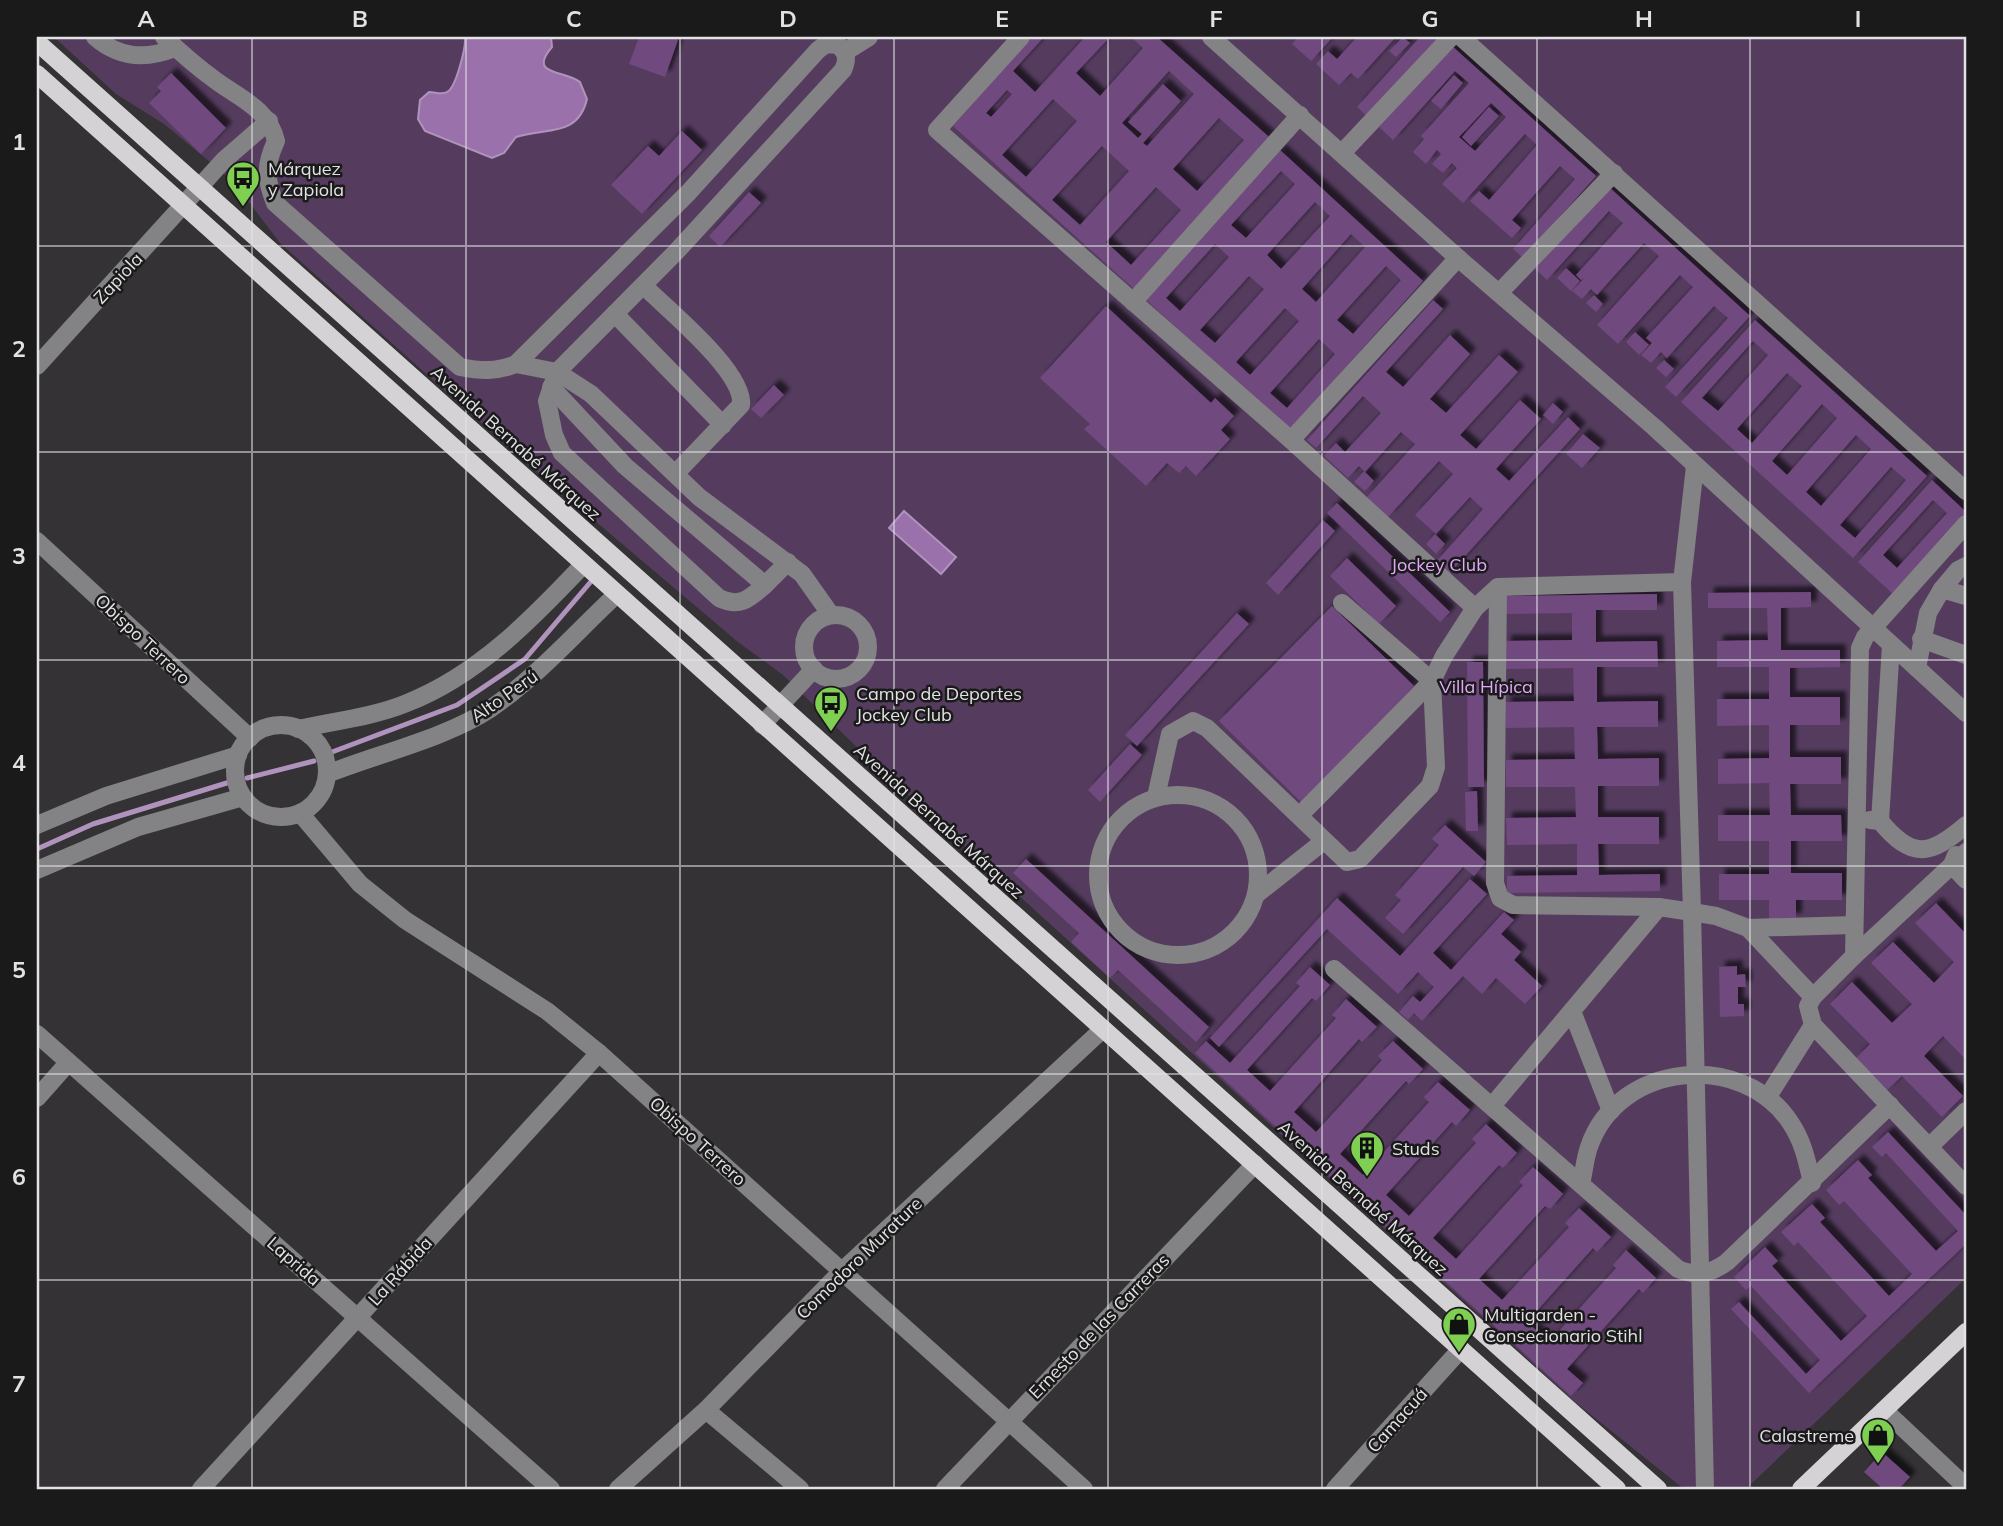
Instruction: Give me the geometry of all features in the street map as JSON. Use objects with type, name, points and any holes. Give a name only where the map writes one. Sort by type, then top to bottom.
[{"type":"main road","name":"Avenida Bernabé Márquez","points":[[37,42],[1658,1489]]},
{"type":"main road","points":[[37,74],[1617,1489]]},
{"type":"main road","points":[[1801,1489],[1966,1332]]},
{"type":"street","points":[[95,37],[117,53],[131,56],[160,54],[170,42],[213,79],[260,111],[269,121],[276,141],[266,162],[267,183],[275,203],[460,366],[483,371],[516,363],[679,202],[818,50],[826,44],[838,45],[845,52],[847,61],[843,70],[644,286],[554,379],[548,401],[554,435],[562,453],[719,598],[736,604],[747,601],[788,562]]},
{"type":"street","points":[[845,52],[869,37]]},
{"type":"street","points":[[1021,37],[937,130],[1291,440],[1475,608]]},
{"type":"street","points":[[1211,37],[1695,466],[1966,713]]},
{"type":"street","points":[[1342,153],[1451,37]]},
{"type":"street","points":[[1461,37],[1966,491]]},
{"type":"street","points":[[1133,302],[1300,115]]},
{"type":"street","name":"Zapiola","points":[[37,366],[224,160],[269,121]]},
{"type":"street","points":[[1499,293],[1614,173]]},
{"type":"street","points":[[1291,440],[1458,258]]},
{"type":"street","points":[[644,286],[725,365],[741,389],[741,405],[675,474]]},
{"type":"street","points":[[615,314],[723,425]]},
{"type":"street","points":[[516,363],[591,394],[722,515],[788,562],[818,594],[831,615]]},
{"type":"street","points":[[554,379],[625,466],[765,585]]},
{"type":"street","points":[[1695,466],[1682,582],[1706,1489]]},
{"type":"street","points":[[1854,956],[1860,648],[1873,628],[1966,524]]},
{"type":"street","name":"Obispo Terrero","points":[[37,541],[250,738]]},
{"type":"street","points":[[298,729],[320,747],[327,774],[319,797],[300,813],[288,817],[263,814],[243,797],[235,769],[238,755],[250,738],[272,726],[298,729],[407,703],[458,678],[508,639],[583,565]]},
{"type":"street","points":[[1917,668],[1928,613],[1942,589],[1958,570],[1966,566]]},
{"type":"street","points":[[1300,815],[1432,681],[1444,656],[1475,608],[1498,587],[1682,582]]},
{"type":"street","points":[[1498,587],[1497,891],[1505,902],[1513,905],[1659,907],[1716,916],[1748,928],[1853,925]]},
{"type":"street","points":[[1942,589],[1966,596]]},
{"type":"street","name":"Alto Perú","points":[[327,774],[463,724],[489,710],[545,666],[617,594]]},
{"type":"street","points":[[1156,797],[1170,734],[1193,722],[1207,728],[1347,862],[1355,861],[1430,786],[1436,767],[1432,681],[1342,603]]},
{"type":"street","points":[[841,615],[859,624],[868,643],[864,663],[849,676],[831,678],[814,669],[805,652],[808,633],[821,619],[841,615]]},
{"type":"street","points":[[1921,639],[1966,655]]},
{"type":"street","points":[[1880,821],[1891,645]]},
{"type":"street","points":[[762,725],[814,669]]},
{"type":"street","points":[[37,825],[106,796],[238,755]]},
{"type":"street","points":[[1184,794],[1211,801],[1234,817],[1251,839],[1259,866],[1257,894],[1245,920],[1232,933],[1201,952],[1173,955],[1146,948],[1122,933],[1106,910],[1098,883],[1100,855],[1112,829],[1131,809],[1156,797],[1184,794]]},
{"type":"street","points":[[37,870],[138,827],[243,797]]},
{"type":"street","name":"Obispo Terrero","points":[[300,813],[360,884],[405,919],[547,1011],[599,1053],[1084,1489]]},
{"type":"street","points":[[1855,819],[1880,821],[1905,846],[1925,851],[1943,845],[1966,825]]},
{"type":"street","points":[[1952,865],[1966,831]]},
{"type":"street","points":[[1257,894],[1324,841]]},
{"type":"street","points":[[1966,852],[1854,956],[1813,997],[1808,1006],[1813,1025],[1966,1186]]},
{"type":"street","points":[[1952,865],[1966,880]]},
{"type":"street","points":[[1492,1106],[1659,907]]},
{"type":"street","points":[[1748,928],[1813,997]]},
{"type":"street","points":[[1334,969],[1678,1269],[1702,1274],[1714,1271],[1727,1262],[1890,1105]]},
{"type":"street","points":[[1572,1011],[1611,1111]]},
{"type":"street","points":[[1767,1098],[1813,1025]]},
{"type":"street","name":"Comodoro Murature","points":[[618,1489],[706,1410],[843,1270],[1103,1029]]},
{"type":"street","name":"Laprida","points":[[37,1034],[551,1489]]},
{"type":"street","name":"La Rábida","points":[[201,1489],[599,1053]]},
{"type":"street","points":[[37,1098],[68,1063]]},
{"type":"street","points":[[1581,1184],[1590,1145],[1611,1111],[1635,1091],[1664,1078],[1696,1073],[1733,1080],[1767,1098],[1790,1121],[1805,1151],[1812,1183]]},
{"type":"street","points":[[1929,1147],[1966,1111]]},
{"type":"street","name":"Ernesto de las Carreras","points":[[945,1489],[1255,1164]]},
{"type":"street","name":"Camacuá","points":[[1335,1489],[1460,1350]]},
{"type":"street","points":[[706,1410],[800,1489]]},
{"type":"street","points":[[1884,1410],[1966,1487]]},
{"type":"green space","name":"Jockey Club","points":[[54,37],[1966,37],[1966,1278],[1746,1489],[1684,1489],[1575,1402],[869,759],[783,675],[738,642],[510,449],[280,243],[233,181],[164,124],[116,94]]},
{"type":"shaded area","points":[[465,37],[551,37],[552,47],[545,56],[546,68],[580,82],[587,99],[583,111],[568,126],[516,137],[504,153],[492,158],[425,131],[418,119],[420,100],[429,92],[443,93],[450,89],[460,67]]},
{"type":"shaded area","points":[[904,511],[956,557],[941,574],[889,528]]},
{"type":"building","points":[[639,37],[679,37],[665,77],[629,64]]},
{"type":"building","points":[[1032,37],[1044,37],[1013,71],[1035,92],[1085,37],[1110,37],[1076,73],[1100,96],[1143,48],[1131,37],[1157,37],[1269,137],[1134,289],[953,126]],"holes":[[[1169,71],[1194,94],[1147,146],[1143,143],[1181,101],[1163,84],[1128,122],[1142,134],[1138,138],[1122,123]],[[1007,90],[1012,94],[991,117],[986,113]],[[1053,99],[1077,121],[1026,177],[1002,155]],[[1219,118],[1244,140],[1197,191],[1173,169]],[[1102,146],[1129,171],[1080,225],[1052,200]],[[1156,187],[1181,210],[1131,265],[1106,242]]]},
{"type":"building","points":[[1298,37],[1333,37],[1311,61],[1292,44]]},
{"type":"building","points":[[1357,37],[1396,37],[1358,79],[1351,73],[1339,85],[1316,64],[1328,51],[1337,59]]},
{"type":"building","points":[[1403,37],[1410,43],[1396,57],[1389,51]]},
{"type":"building","points":[[1420,37],[1441,37],[1369,118],[1357,107]]},
{"type":"building","points":[[1452,46],[1596,176],[1523,258],[1513,249],[1575,179],[1560,166],[1512,220],[1521,228],[1512,238],[1470,201],[1479,191],[1489,200],[1537,145],[1525,134],[1463,203],[1442,184],[1457,168],[1452,163],[1443,173],[1432,164],[1441,154],[1437,150],[1426,164],[1413,152],[1424,139],[1421,136],[1469,83],[1455,71],[1393,140],[1379,127]],"holes":[[[1491,103],[1506,117],[1475,151],[1459,137]]]},
{"type":"building","points":[[171,73],[226,128],[201,154],[149,103],[161,91],[157,87]]},
{"type":"building","points":[[1454,75],[1463,83],[1441,109],[1431,101]]},
{"type":"building","points":[[1489,107],[1499,116],[1471,146],[1462,137]]},
{"type":"building","points":[[682,131],[702,150],[642,214],[611,185],[648,146],[659,156]]},
{"type":"building","points":[[1280,150],[1423,281],[1289,430],[1145,299]],"holes":[[[1281,171],[1295,184],[1246,238],[1231,225]],[[1315,202],[1330,216],[1281,269],[1267,255]],[[1351,234],[1365,247],[1316,302],[1302,289]],[[1215,244],[1229,257],[1180,311],[1166,298]],[[1386,266],[1401,280],[1353,334],[1337,320]],[[1249,276],[1264,289],[1215,343],[1200,330]],[[1285,308],[1299,321],[1250,375],[1236,362]],[[1319,339],[1335,354],[1287,408],[1270,393]]]},
{"type":"building","points":[[1609,187],[1750,316],[1676,397],[1665,387],[1728,318],[1714,306],[1667,358],[1661,352],[1651,363],[1641,355],[1652,343],[1646,338],[1693,287],[1680,275],[1618,344],[1597,325],[1659,256],[1644,243],[1597,295],[1591,289],[1582,299],[1572,291],[1584,278],[1581,280],[1576,275],[1623,223],[1609,211],[1547,280],[1535,269]]},
{"type":"building","points":[[749,192],[761,203],[720,247],[709,236]]},
{"type":"building","points":[[1566,268],[1580,281],[1571,291],[1557,278]]},
{"type":"building","points":[[1594,295],[1603,304],[1596,312],[1586,303]]},
{"type":"building","points":[[1433,300],[1443,309],[1386,372],[1403,387],[1450,335],[1470,354],[1430,399],[1446,413],[1499,355],[1518,372],[1460,435],[1476,449],[1520,400],[1541,419],[1496,469],[1509,481],[1568,417],[1580,429],[1448,575],[1435,563],[1483,509],[1470,497],[1436,534],[1415,515],[1453,474],[1439,461],[1388,517],[1366,498],[1415,444],[1401,432],[1365,472],[1359,466],[1348,478],[1324,456],[1336,443],[1345,452],[1381,413],[1363,396],[1316,448],[1307,440]]},
{"type":"building","points":[[1106,306],[1211,403],[1215,398],[1234,416],[1221,430],[1230,439],[1196,476],[1186,466],[1179,473],[1167,463],[1146,486],[1084,429],[1090,424],[1040,378]]},
{"type":"building","points":[[1755,320],[1927,476],[1853,558],[1681,402]],"holes":[[[1753,341],[1768,355],[1718,411],[1702,398]],[[1787,373],[1802,386],[1752,443],[1737,429]],[[1822,404],[1837,418],[1787,475],[1772,461]],[[1856,435],[1871,449],[1821,506],[1806,492]],[[1891,467],[1906,480],[1855,538],[1840,525]]]},
{"type":"building","points":[[1635,332],[1649,345],[1639,355],[1626,342]]},
{"type":"building","points":[[1664,360],[1674,369],[1666,377],[1656,368]]},
{"type":"building","points":[[774,385],[784,395],[761,418],[751,409]]},
{"type":"building","points":[[1553,403],[1563,412],[1553,424],[1543,415]]},
{"type":"building","points":[[1583,434],[1600,448],[1582,468],[1566,454]]},
{"type":"building","points":[[1364,471],[1374,481],[1365,491],[1354,482]]},
{"type":"building","points":[[1932,480],[1966,512],[1893,594],[1858,562]],"holes":[[[1933,500],[1947,513],[1897,568],[1883,555]]]},
{"type":"building","points":[[1337,503],[1450,612],[1440,622],[1327,513]]},
{"type":"building","points":[[1323,520],[1335,531],[1278,595],[1266,583]]},
{"type":"building","points":[[1435,534],[1445,544],[1436,554],[1426,544]]},
{"type":"building","points":[[1347,558],[1396,606],[1379,624],[1330,576]]},
{"type":"building","points":[[1811,592],[1811,607],[1781,608],[1781,650],[1840,650],[1840,667],[1790,668],[1790,697],[1840,697],[1840,725],[1790,725],[1790,757],[1841,757],[1841,784],[1790,784],[1791,815],[1841,815],[1842,841],[1791,841],[1791,873],[1842,873],[1842,900],[1796,900],[1796,919],[1769,920],[1769,900],[1719,900],[1719,874],[1769,874],[1769,841],[1718,841],[1718,815],[1770,815],[1769,783],[1718,784],[1718,759],[1769,758],[1769,725],[1717,726],[1717,699],[1769,699],[1769,667],[1717,667],[1717,641],[1768,640],[1767,608],[1708,608],[1708,593]]},
{"type":"building","points":[[1657,594],[1657,610],[1596,610],[1596,642],[1657,641],[1658,667],[1597,667],[1597,702],[1658,701],[1658,727],[1597,727],[1598,759],[1659,758],[1659,786],[1598,786],[1598,817],[1659,817],[1659,844],[1598,844],[1599,875],[1660,874],[1660,891],[1507,893],[1507,876],[1577,875],[1577,844],[1507,845],[1506,818],[1576,817],[1575,787],[1506,787],[1506,760],[1575,759],[1574,727],[1506,728],[1505,702],[1574,701],[1573,668],[1505,669],[1505,641],[1572,640],[1572,613],[1504,614],[1504,596]]},
{"type":"building","points":[[1332,606],[1414,686],[1301,802],[1219,721]]},
{"type":"building","points":[[1237,613],[1249,624],[1137,746],[1125,735]]},
{"type":"building","points":[[1467,662],[1483,662],[1484,787],[1468,787]]},
{"type":"building","points":[[1130,744],[1142,755],[1100,802],[1088,790]]},
{"type":"building","points":[[1477,791],[1478,831],[1466,831],[1465,792]]},
{"type":"building","points":[[1445,825],[1486,862],[1474,876],[1463,867],[1403,934],[1385,918],[1401,900],[1395,895],[1439,845],[1432,839]]},
{"type":"building","points":[[1026,859],[1209,1027],[1196,1042],[1118,970],[1110,978],[1071,942],[1079,933],[1013,873]]},
{"type":"building","points":[[1470,879],[1487,894],[1433,953],[1451,970],[1504,912],[1514,920],[1501,934],[1521,952],[1514,960],[1542,986],[1525,1004],[1496,978],[1482,994],[1463,976],[1422,1021],[1414,1013],[1408,1020],[1399,1012],[1413,996],[1420,1002],[1434,987],[1418,972],[1398,994],[1327,929],[1219,1047],[1210,1038],[1337,898],[1400,956]]},
{"type":"building","points":[[1936,903],[1966,934],[1966,1060],[1943,1036],[1924,1056],[1963,1096],[1942,1117],[1902,1076],[1887,1090],[1856,1058],[1870,1044],[1830,1004],[1852,982],[1892,1023],[1912,1004],[1871,963],[1893,942],[1934,983],[1954,962],[1915,923]]},
{"type":"building","points":[[1737,966],[1737,975],[1745,974],[1746,987],[1738,987],[1738,1004],[1744,1004],[1744,1016],[1720,1017],[1719,967]]},
{"type":"building","name":"Studs","points":[[1310,967],[1330,985],[1316,1001],[1312,998],[1247,1070],[1270,1091],[1336,1018],[1332,1015],[1346,999],[1377,1027],[1362,1042],[1359,1039],[1294,1112],[1316,1132],[1382,1060],[1378,1056],[1393,1041],[1423,1069],[1409,1084],[1406,1081],[1340,1154],[1363,1175],[1429,1102],[1424,1097],[1438,1082],[1470,1110],[1456,1126],[1452,1122],[1386,1195],[1409,1216],[1476,1143],[1472,1139],[1486,1124],[1517,1153],[1503,1168],[1499,1165],[1433,1238],[1456,1259],[1523,1185],[1519,1182],[1533,1167],[1563,1194],[1550,1209],[1545,1206],[1479,1279],[1502,1300],[1569,1227],[1565,1223],[1579,1208],[1611,1237],[1597,1252],[1593,1248],[1527,1322],[1549,1342],[1616,1268],[1613,1265],[1626,1250],[1656,1278],[1643,1293],[1639,1289],[1567,1369],[1583,1383],[1571,1396],[1195,1053],[1206,1041],[1230,1063],[1300,986],[1296,983]]},
{"type":"building","points":[[1888,1132],[1966,1215],[1966,1244],[1809,1393],[1731,1309],[1739,1302],[1806,1374],[1820,1360],[1751,1286],[1746,1290],[1734,1277],[1765,1247],[1778,1261],[1772,1266],[1841,1341],[1867,1316],[1798,1242],[1794,1246],[1781,1232],[1812,1204],[1825,1218],[1820,1222],[1889,1296],[1912,1274],[1844,1201],[1839,1205],[1826,1190],[1858,1160],[1872,1175],[1868,1178],[1936,1251],[1958,1231],[1886,1153],[1882,1157],[1872,1147]]},
{"type":"building","points":[[1882,1452],[1910,1477],[1899,1489],[1883,1489],[1864,1472]]},
{"type":"waterway","points":[[332,752],[457,705],[525,659],[594,578]]},
{"type":"waterway","points":[[247,778],[314,761]]},
{"type":"waterway","points":[[37,849],[93,824],[230,782]]},
{"type":"place","name":"Márquez y Zapiola","points":[[243,208]]},
{"type":"place","name":"Campo de Deportes Jockey Club","points":[[831,733]]},
{"type":"place","name":"Studs","points":[[1367,1178]]},
{"type":"place","name":"Multigarden - Consecionario Stihl","points":[[1459,1354]]},
{"type":"place","name":"Calastreme","points":[[1878,1465]]},
{"type":"park label","name":"Villa Hípica","points":[[1486,686]]}]
